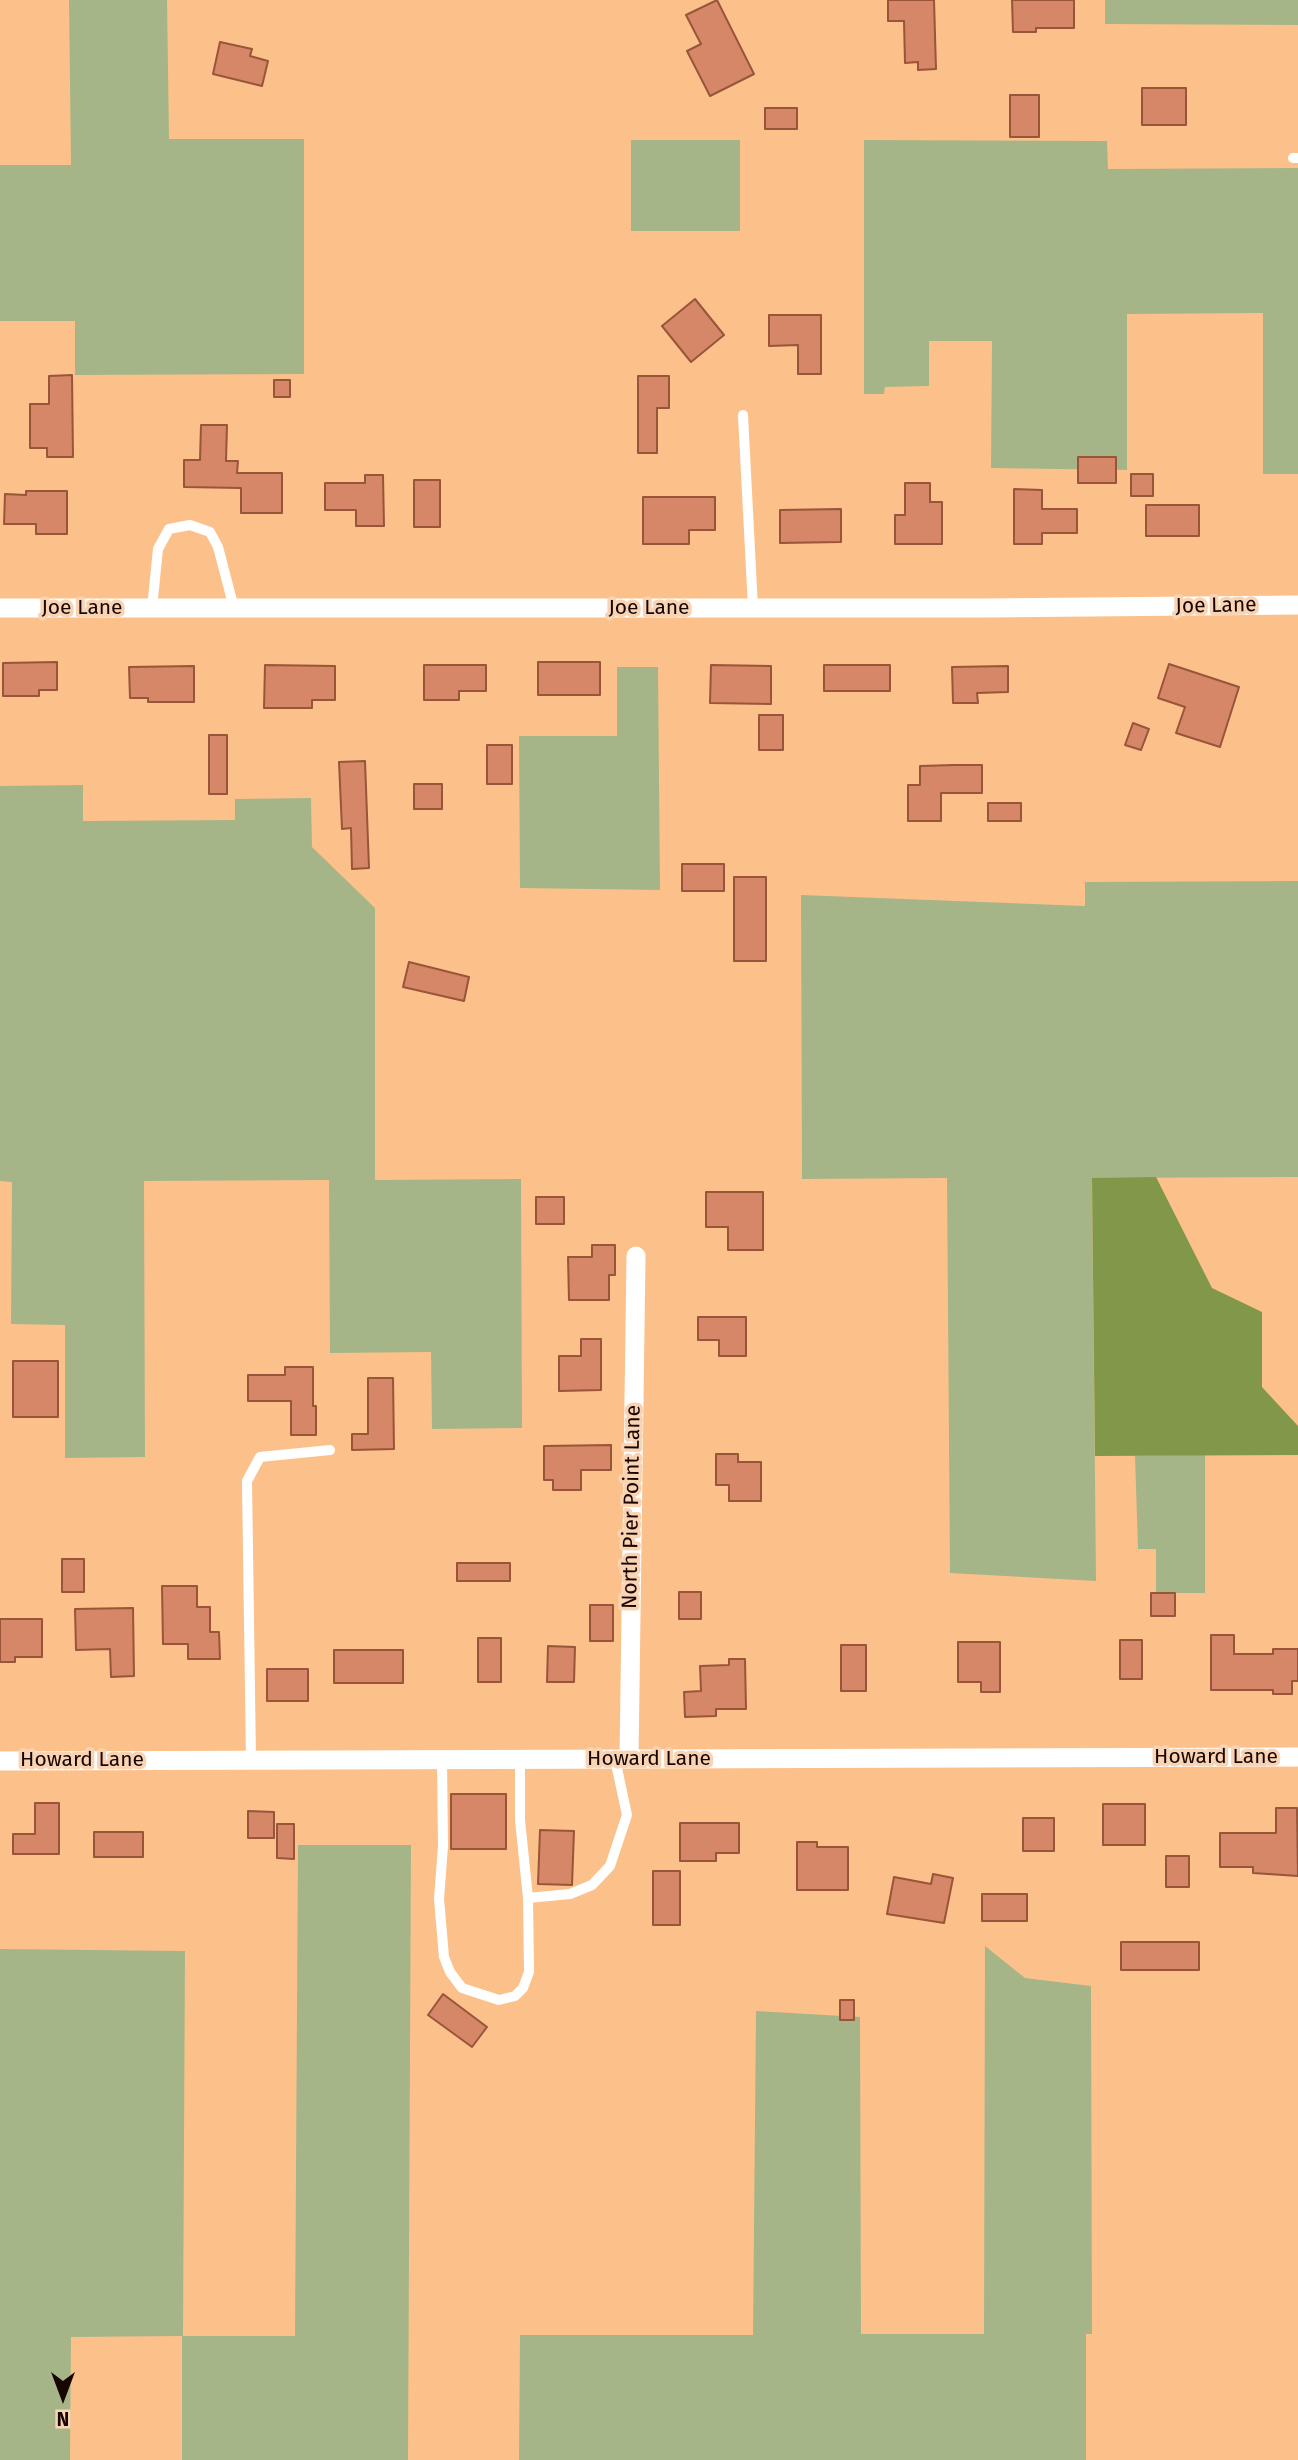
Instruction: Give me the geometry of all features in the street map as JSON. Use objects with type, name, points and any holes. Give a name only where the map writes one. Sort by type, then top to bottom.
[{"type":"street","name":"Joe Lane","points":[[0,608],[985,608],[1298,605]]},
{"type":"street","name":"North Pier Point Lane","points":[[622,1759],[636,1256]]},
{"type":"street","name":"Howard Lane","points":[[0,1761],[1298,1757]]},
{"type":"lane","points":[[743,415],[753,608]]},
{"type":"lane","points":[[152,608],[158,549],[169,529],[190,525],[210,532],[218,547],[234,608]]},
{"type":"lane","points":[[251,1760],[247,1480],[260,1457],[330,1450]]},
{"type":"lane","points":[[442,1759],[443,1846],[439,1899],[444,1957],[450,1972],[462,1988],[499,2000],[515,1996],[523,1988],[529,1972],[528,1898],[520,1820],[520,1759]]},
{"type":"lane","points":[[528,1898],[570,1894],[592,1885],[610,1866],[627,1815],[622,1759]]},
{"type":"green space","points":[[69,0],[167,0],[169,139],[304,139],[304,374],[75,375],[75,321],[0,321],[0,165],[71,165]]},
{"type":"green space","points":[[1105,0],[1298,0],[1298,25],[1105,24]]},
{"type":"green space","points":[[631,140],[740,140],[740,231],[631,231]]},
{"type":"green space","points":[[864,140],[1107,141],[1108,169],[1298,168],[1298,474],[1263,474],[1263,313],[1127,314],[1127,470],[991,468],[992,341],[929,341],[929,386],[885,387],[884,394],[864,394]]},
{"type":"green space","points":[[617,667],[658,667],[660,890],[520,888],[519,736],[617,736]]},
{"type":"green space","points":[[83,785],[83,821],[235,820],[235,799],[311,798],[312,847],[375,908],[375,1180],[521,1179],[522,1428],[432,1429],[431,1352],[330,1353],[329,1180],[144,1181],[145,1457],[65,1458],[65,1325],[11,1324],[12,1182],[0,1181],[0,786]]},
{"type":"green space","points":[[1298,881],[1298,1177],[1092,1178],[1096,1581],[950,1573],[947,1178],[802,1179],[801,895],[1085,906],[1085,882]]},
{"type":"green space","points":[[1156,1177],[1212,1288],[1262,1312],[1262,1387],[1298,1426],[1298,1455],[1095,1456],[1092,1178]]},
{"type":"green space","points":[[1205,1455],[1205,1593],[1156,1593],[1156,1549],[1138,1549],[1135,1456]]},
{"type":"green space","points":[[298,1845],[411,1845],[408,2460],[182,2460],[182,2336],[71,2337],[70,2460],[0,2460],[0,1949],[185,1951],[183,2336],[295,2336]]},
{"type":"green space","points":[[985,1946],[1025,1978],[1091,1986],[1092,2334],[1086,2334],[1086,2460],[519,2460],[520,2335],[753,2335],[756,2011],[860,2017],[861,2334],[984,2334]]},
{"type":"building","points":[[717,0],[754,74],[710,96],[687,51],[701,44],[686,15]]},
{"type":"building","points":[[888,0],[934,0],[936,69],[918,70],[918,62],[905,63],[904,21],[888,21]]},
{"type":"building","points":[[1012,0],[1074,0],[1074,28],[1036,28],[1036,32],[1013,32]]},
{"type":"building","points":[[220,42],[252,49],[250,56],[268,61],[262,86],[213,74]]},
{"type":"building","points":[[1142,88],[1186,88],[1186,125],[1142,125]]},
{"type":"building","points":[[1010,95],[1039,95],[1039,137],[1010,137]]},
{"type":"building","points":[[765,108],[797,108],[797,129],[765,129]]},
{"type":"building","points":[[695,299],[724,335],[691,362],[662,326]]},
{"type":"building","points":[[769,315],[821,315],[821,374],[798,374],[798,345],[769,346]]},
{"type":"building","points":[[72,375],[73,457],[47,457],[47,448],[30,448],[30,404],[49,404],[49,376]]},
{"type":"building","points":[[638,376],[669,376],[669,408],[657,408],[657,453],[638,453]]},
{"type":"building","points":[[274,380],[290,380],[290,397],[274,397]]},
{"type":"building","points":[[201,425],[227,425],[226,461],[238,461],[237,473],[282,473],[282,513],[241,513],[241,488],[184,487],[184,460],[200,460]]},
{"type":"building","points":[[1078,457],[1116,457],[1116,483],[1078,483]]},
{"type":"building","points":[[1131,474],[1153,474],[1153,496],[1131,496]]},
{"type":"building","points":[[365,475],[383,475],[384,526],[356,526],[356,510],[325,510],[325,483],[365,483]]},
{"type":"building","points":[[414,480],[440,480],[440,527],[414,527]]},
{"type":"building","points":[[905,483],[930,483],[930,502],[942,502],[942,544],[895,544],[895,515],[905,515]]},
{"type":"building","points":[[1014,489],[1042,490],[1042,509],[1077,509],[1077,533],[1042,533],[1042,544],[1014,544]]},
{"type":"building","points":[[26,491],[67,491],[67,534],[36,534],[36,524],[4,524],[5,494],[26,495]]},
{"type":"building","points":[[643,497],[715,497],[715,530],[689,530],[689,544],[643,544]]},
{"type":"building","points":[[1146,505],[1199,505],[1199,536],[1146,536]]},
{"type":"building","points":[[841,509],[841,542],[780,543],[780,510]]},
{"type":"building","points":[[57,662],[57,690],[39,690],[39,696],[3,696],[3,663]]},
{"type":"building","points":[[538,662],[600,662],[600,695],[538,695]]},
{"type":"building","points":[[1169,664],[1239,687],[1220,747],[1176,733],[1185,707],[1158,698]]},
{"type":"building","points":[[265,665],[335,666],[335,700],[312,700],[312,708],[264,708]]},
{"type":"building","points":[[424,665],[486,665],[486,691],[459,691],[459,700],[424,700]]},
{"type":"building","points":[[711,665],[771,666],[771,704],[710,703]]},
{"type":"building","points":[[824,665],[890,665],[890,691],[824,691]]},
{"type":"building","points":[[194,666],[194,702],[148,702],[148,698],[130,698],[129,667]]},
{"type":"building","points":[[1008,666],[1008,692],[977,693],[978,703],[953,703],[952,667]]},
{"type":"building","points":[[759,715],[783,715],[783,750],[759,750]]},
{"type":"building","points":[[1133,723],[1149,729],[1141,750],[1125,745]]},
{"type":"building","points":[[209,735],[227,735],[227,794],[209,794]]},
{"type":"building","points":[[487,745],[512,745],[512,784],[487,784]]},
{"type":"building","points":[[365,761],[369,868],[352,869],[351,828],[342,829],[339,762]]},
{"type":"building","points":[[982,765],[982,793],[941,793],[941,821],[908,821],[908,785],[920,785],[920,766]]},
{"type":"building","points":[[414,784],[442,784],[442,809],[414,809]]},
{"type":"building","points":[[988,803],[1021,803],[1021,821],[988,821]]},
{"type":"building","points":[[682,864],[724,864],[724,891],[682,891]]},
{"type":"building","points":[[734,877],[766,877],[766,961],[734,961]]},
{"type":"building","points":[[409,962],[469,977],[464,1001],[403,987]]},
{"type":"building","points":[[706,1192],[763,1192],[763,1250],[728,1250],[728,1227],[706,1227]]},
{"type":"building","points":[[536,1197],[564,1197],[564,1224],[536,1224]]},
{"type":"building","points":[[592,1245],[615,1245],[615,1275],[609,1275],[609,1300],[569,1300],[568,1257],[592,1257]]},
{"type":"building","points":[[698,1317],[746,1317],[746,1356],[719,1356],[719,1340],[698,1340]]},
{"type":"building","points":[[581,1339],[601,1339],[601,1390],[559,1391],[559,1356],[581,1356]]},
{"type":"building","points":[[13,1361],[58,1361],[58,1417],[13,1417]]},
{"type":"building","points":[[285,1367],[313,1367],[316,1435],[291,1435],[291,1401],[248,1401],[248,1375],[285,1375]]},
{"type":"building","points":[[368,1378],[393,1378],[394,1449],[352,1450],[352,1434],[368,1434]]},
{"type":"building","points":[[611,1445],[611,1470],[581,1470],[581,1490],[553,1490],[553,1480],[544,1480],[544,1446]]},
{"type":"building","points":[[716,1454],[738,1454],[738,1462],[761,1462],[761,1501],[729,1501],[729,1485],[716,1485]]},
{"type":"building","points":[[62,1559],[84,1559],[84,1592],[62,1592]]},
{"type":"building","points":[[457,1563],[510,1563],[510,1581],[457,1581]]},
{"type":"building","points":[[162,1586],[197,1586],[197,1607],[210,1607],[210,1632],[219,1632],[220,1659],[188,1659],[188,1644],[163,1644]]},
{"type":"building","points":[[679,1592],[701,1592],[701,1619],[679,1619]]},
{"type":"building","points":[[1151,1593],[1175,1593],[1175,1616],[1151,1616]]},
{"type":"building","points":[[590,1605],[613,1605],[613,1641],[590,1641]]},
{"type":"building","points":[[133,1608],[134,1676],[111,1677],[110,1649],[76,1650],[75,1609]]},
{"type":"building","points":[[0,1619],[42,1619],[42,1657],[15,1657],[15,1662],[0,1662]]},
{"type":"building","points":[[1211,1635],[1234,1635],[1234,1654],[1273,1654],[1273,1649],[1298,1649],[1298,1681],[1292,1681],[1292,1694],[1273,1694],[1273,1690],[1211,1690]]},
{"type":"building","points":[[478,1638],[501,1638],[501,1682],[478,1682]]},
{"type":"building","points":[[1120,1640],[1142,1640],[1142,1679],[1120,1679]]},
{"type":"building","points":[[958,1642],[1000,1642],[1000,1692],[981,1692],[981,1682],[958,1682]]},
{"type":"building","points":[[841,1645],[866,1645],[866,1691],[841,1691]]},
{"type":"building","points":[[548,1646],[575,1647],[574,1682],[547,1682]]},
{"type":"building","points":[[334,1650],[403,1650],[403,1683],[334,1683]]},
{"type":"building","points":[[729,1659],[745,1659],[746,1709],[716,1709],[716,1716],[685,1717],[684,1692],[701,1691],[700,1666],[729,1665]]},
{"type":"building","points":[[267,1669],[308,1669],[308,1701],[267,1701]]},
{"type":"building","points":[[451,1794],[506,1794],[506,1849],[451,1849]]},
{"type":"building","points":[[35,1803],[59,1803],[59,1854],[13,1854],[13,1834],[35,1834]]},
{"type":"building","points":[[1103,1804],[1145,1804],[1145,1845],[1103,1845]]},
{"type":"building","points":[[1276,1808],[1297,1808],[1298,1876],[1253,1873],[1253,1867],[1220,1867],[1220,1833],[1276,1833]]},
{"type":"building","points":[[248,1811],[274,1812],[274,1838],[248,1838]]},
{"type":"building","points":[[1023,1818],[1054,1818],[1054,1851],[1023,1851]]},
{"type":"building","points":[[680,1823],[739,1823],[739,1853],[716,1853],[716,1861],[680,1861]]},
{"type":"building","points":[[277,1824],[294,1824],[294,1859],[277,1858]]},
{"type":"building","points":[[540,1830],[574,1831],[572,1885],[538,1884]]},
{"type":"building","points":[[94,1832],[143,1832],[143,1857],[94,1857]]},
{"type":"building","points":[[797,1842],[817,1842],[817,1847],[848,1847],[848,1890],[797,1890]]},
{"type":"building","points":[[1166,1856],[1189,1856],[1189,1887],[1166,1887]]},
{"type":"building","points":[[653,1871],[680,1871],[680,1925],[653,1925]]},
{"type":"building","points":[[933,1874],[953,1878],[944,1923],[887,1914],[894,1877],[931,1884]]},
{"type":"building","points":[[982,1894],[1027,1894],[1027,1921],[982,1921]]},
{"type":"building","points":[[1121,1942],[1199,1942],[1199,1970],[1121,1970]]},
{"type":"building","points":[[443,1994],[487,2027],[472,2047],[428,2015]]},
{"type":"building","points":[[840,2000],[854,2000],[854,2020],[840,2020]]}]
